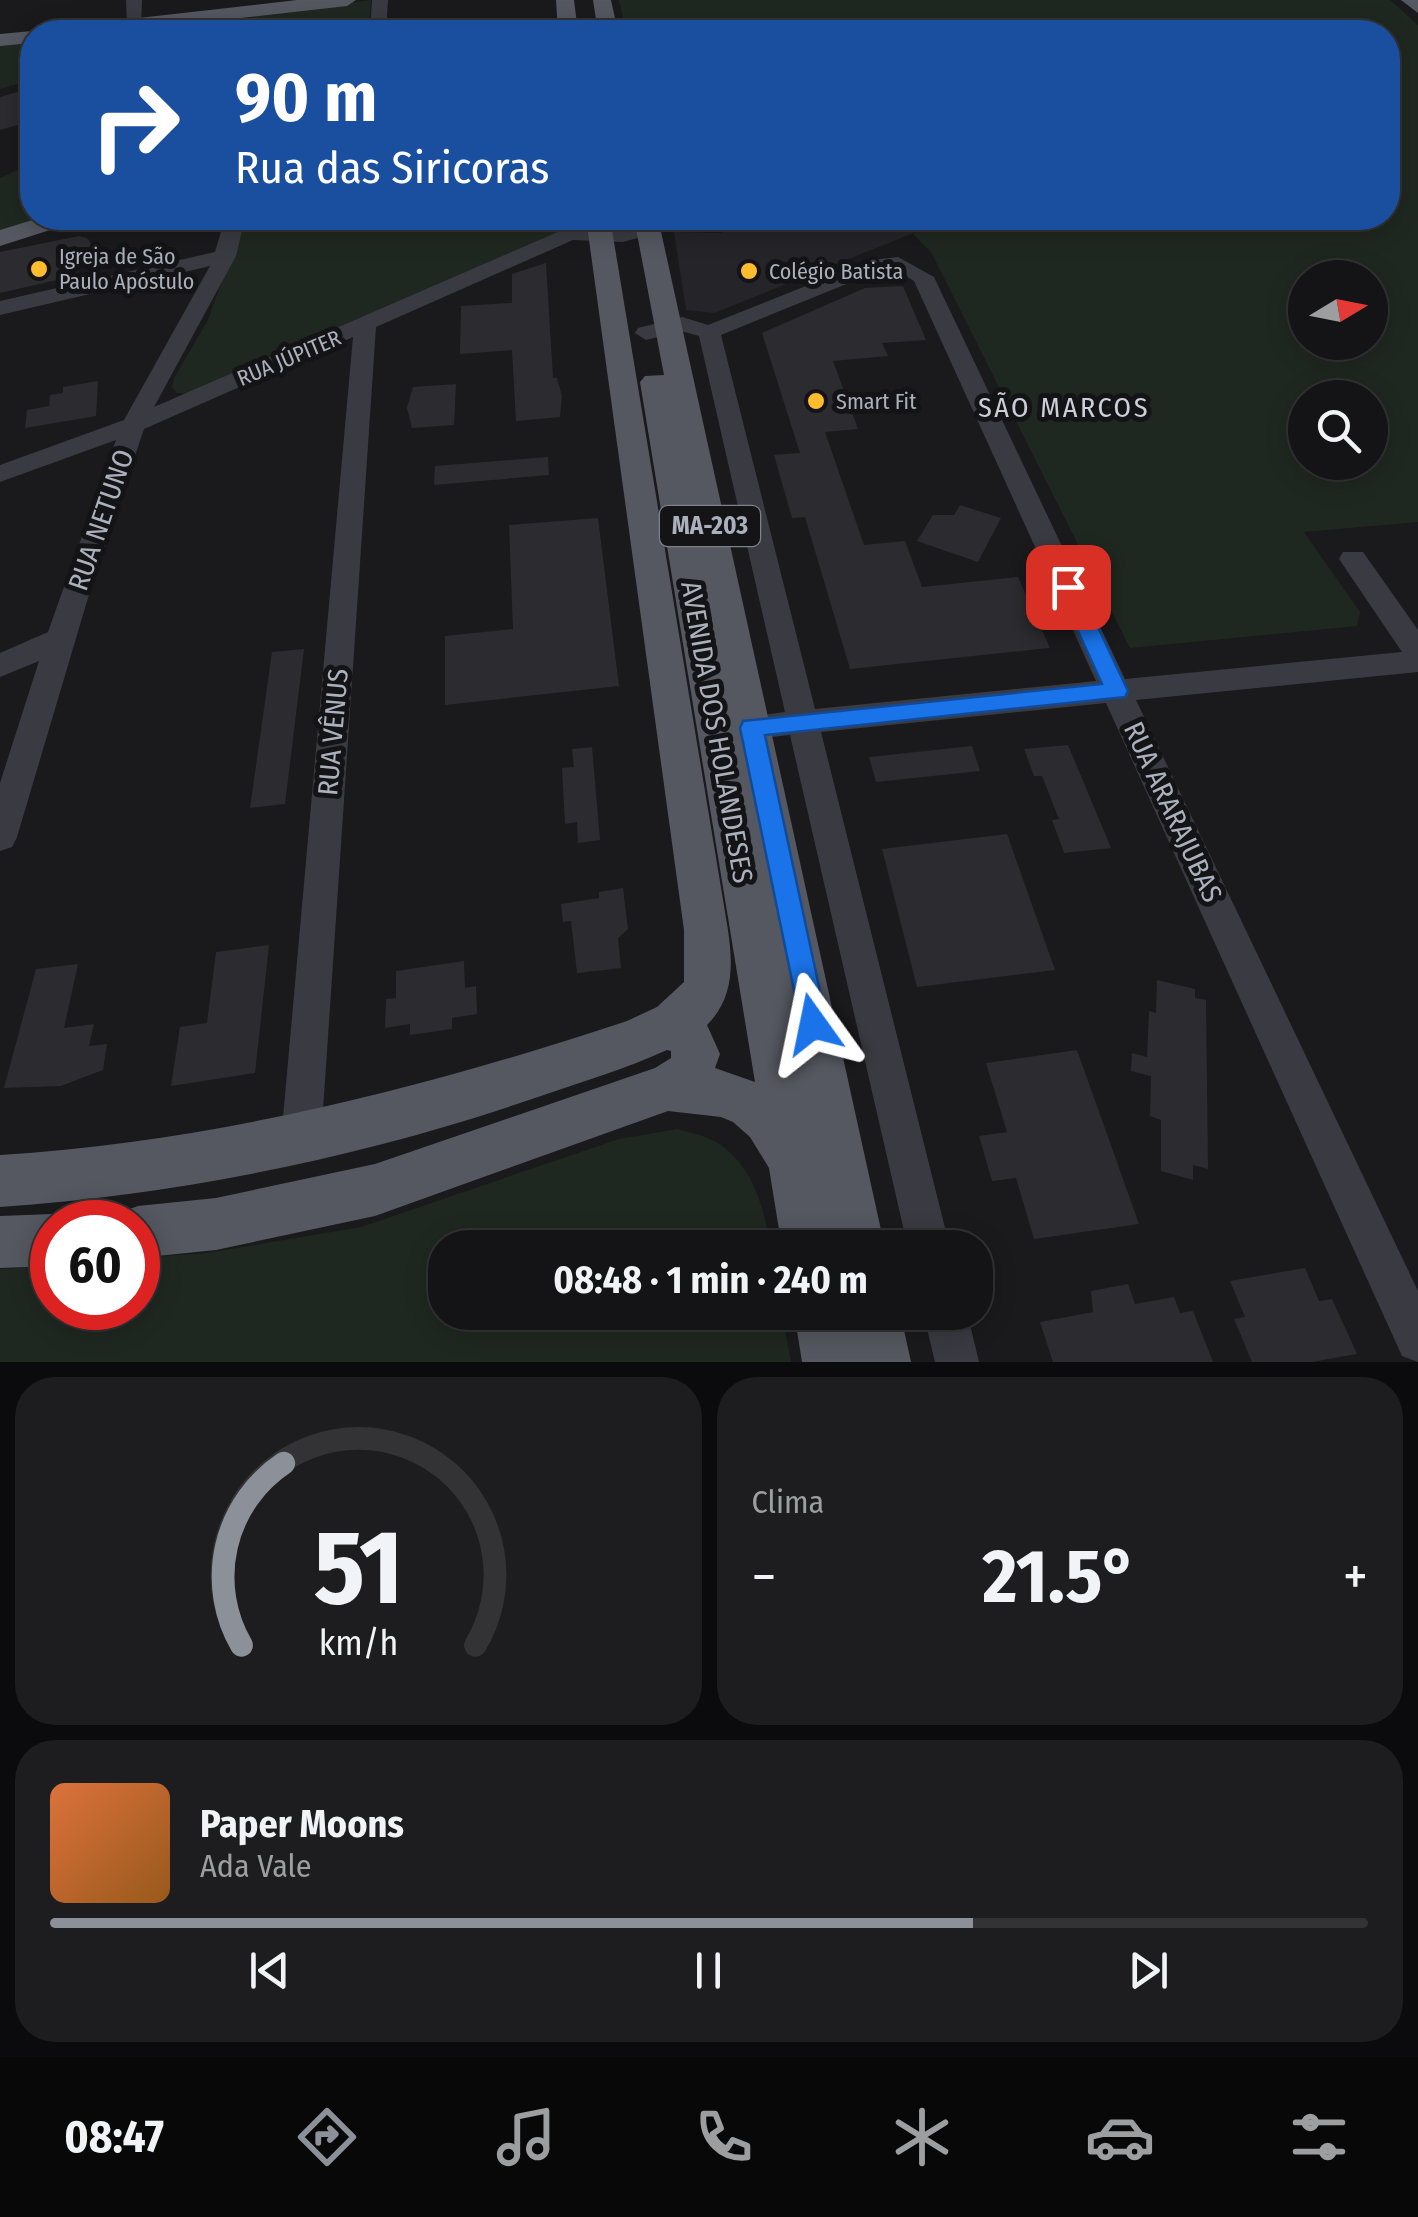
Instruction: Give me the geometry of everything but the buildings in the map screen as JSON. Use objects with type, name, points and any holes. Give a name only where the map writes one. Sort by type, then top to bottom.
[{"type":"main road","points":[[175,20],[292,3],[347,0]]},
{"type":"main road","points":[[1410,0],[1418,7]]},
{"type":"main road","points":[[0,238],[25,230]]},
{"type":"main road","name":"AVENIDA DOS HOLANDESES","points":[[0,1181],[166,1164],[301,1140],[518,1081],[663,1027],[686,1013],[704,994],[710,975],[706,930],[638,471],[615,230]]},
{"type":"main road","name":"AVENIDA DOS HOLANDESES","points":[[617,230],[657,329],[752,728],[855,1230]]},
{"type":"main road","name":"AVENIDA DOS HOLANDESES","points":[[657,329],[664,430],[807,1230]]},
{"type":"main road","points":[[638,471],[664,430]]},
{"type":"main road","points":[[706,930],[760,972]]},
{"type":"main road","points":[[160,1229],[233,1221],[375,1190],[668,1087],[689,1074],[696,1054],[686,1033],[663,1027]]},
{"type":"main road","points":[[668,1087],[721,1093],[750,1104],[768,1120],[794,1161]]},
{"type":"main road","points":[[0,1242],[30,1241]]},
{"type":"main road","points":[[824,1330],[830,1362]]},
{"type":"main road","points":[[877,1330],[883,1362]]},
{"type":"street","name":"RUA NETUNO","points":[[0,837],[50,671],[133,425],[226,256],[232,230]]},
{"type":"street","name":"RUA JÚPITER","points":[[0,474],[133,425],[366,324],[605,230]]},
{"type":"street","points":[[0,308],[226,256]]},
{"type":"street","name":"RUA ARARAJUBAS","points":[[708,332],[878,264],[898,263],[918,271],[1418,1340]]},
{"type":"street","name":"RUA VÊNUS","points":[[301,1140],[366,324]]},
{"type":"street","points":[[657,329],[690,326],[708,332],[925,1230]]},
{"type":"street","points":[[156,383],[172,394],[196,398]]},
{"type":"street","points":[[86,442],[112,448],[122,459]]},
{"type":"street","points":[[1353,560],[1418,652]]},
{"type":"street","points":[[2,665],[61,638]]},
{"type":"street","points":[[2,665],[38,661],[50,671]]},
{"type":"street","points":[[752,728],[1418,661]]},
{"type":"street","points":[[949,1330],[957,1362]]},
{"type":"shaded area","points":[[371,0],[370,20],[214,20]]},
{"type":"shaded area","points":[[619,0],[1390,0],[1418,25],[1418,522],[1304,532],[1360,612],[1357,626],[1130,648],[931,252],[913,234],[915,230],[1400,230],[1400,20],[623,20]]},
{"type":"shaded area","points":[[20,41],[20,83],[0,89],[0,44]]},
{"type":"shaded area","points":[[20,169],[20,228],[0,234],[0,178]]},
{"type":"shaded area","points":[[241,230],[572,230],[193,394],[177,393],[172,387],[174,378],[208,320]]},
{"type":"shaded area","name":"Colégio Batista","points":[[674,232],[916,232],[714,313],[686,310]]},
{"type":"shaded area","points":[[678,1129],[716,1142],[729,1151],[748,1175],[767,1230],[428,1230],[428,1330],[785,1330],[791,1362],[0,1362],[0,1269],[30,1267],[30,1330],[160,1330],[160,1256],[207,1253],[361,1227],[619,1139]]},
{"type":"place","name":"Igreja de São Paulo Apóstulo","points":[[39,269]]},
{"type":"place","name":"Colégio Batista","points":[[749,271]]},
{"type":"place","name":"Smart Fit","points":[[816,401]]},
{"type":"district","name":"SÃO MARCOS","points":[[1064,407]]},
{"type":"route","points":[[813,1024],[752,728],[1117,691],[1068,587]]}]
